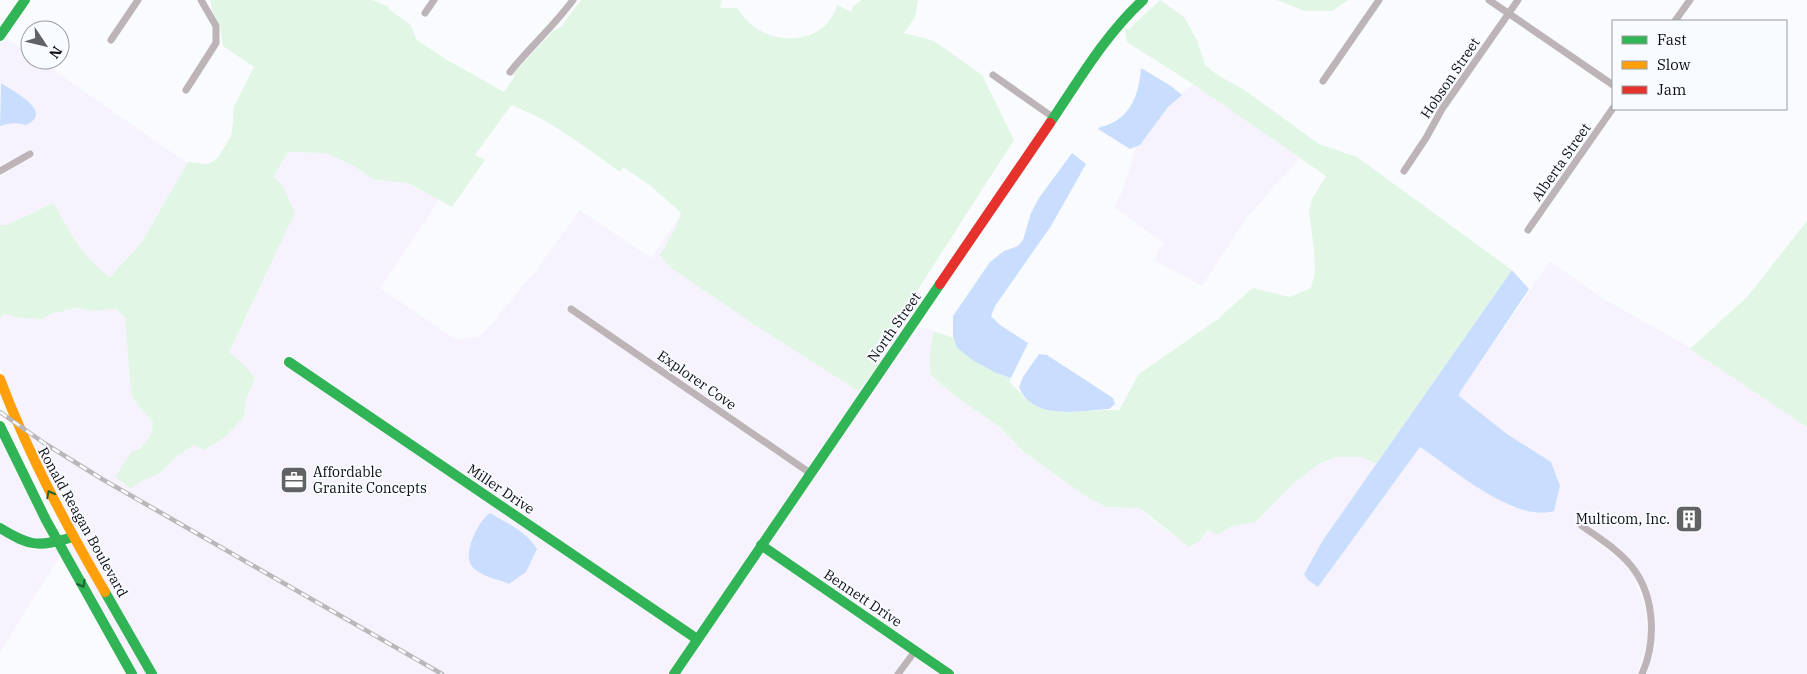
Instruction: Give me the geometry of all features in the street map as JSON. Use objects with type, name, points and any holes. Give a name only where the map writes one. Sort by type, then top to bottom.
[{"type":"street","points":[[0,36],[25,0]]},
{"type":"street","points":[[112,40],[138,0]]},
{"type":"street","points":[[186,90],[216,43],[216,26],[202,0]]},
{"type":"street","points":[[425,13],[434,0]]},
{"type":"street","points":[[510,72],[521,57],[560,18],[573,0]]},
{"type":"street","name":"North Street","points":[[674,674],[1108,38],[1126,16],[1143,0]]},
{"type":"street","points":[[1322,81],[1379,0]]},
{"type":"street","points":[[1488,0],[1612,84]]},
{"type":"street","name":"Hobson Street","points":[[1404,171],[1426,138],[1442,109],[1518,0]]},
{"type":"street","points":[[1676,20],[1690,0]]},
{"type":"street","points":[[993,75],[1054,118]]},
{"type":"street","name":"Alberta Street","points":[[1528,230],[1612,109]]},
{"type":"street","points":[[0,171],[30,154]]},
{"type":"street","name":"Explorer Cove","points":[[571,308],[810,473]]},
{"type":"street","name":"Miller Drive","points":[[289,362],[697,639]]},
{"type":"street","name":"Ronald Reagan Boulevard","points":[[0,379],[16,424],[31,458],[73,537],[152,674]]},
{"type":"street","points":[[0,426],[22,476],[132,674]]},
{"type":"street","points":[[1582,526],[1623,557],[1635,572],[1642,586],[1649,606],[1651,646],[1642,674]]},
{"type":"street","points":[[0,528],[22,542],[35,546],[73,537]]},
{"type":"street","name":"Bennett Drive","points":[[761,545],[949,674]]},
{"type":"street","points":[[898,674],[915,650]]},
{"type":"shaded area","points":[[5,37],[20,47],[20,70],[53,70],[187,163],[141,243],[110,277],[95,267],[72,236],[54,203],[6,225],[0,225],[0,176],[36,155],[31,149],[0,166],[0,126],[9,123],[26,125],[29,103],[0,84],[0,44]]},
{"type":"shaded area","points":[[1193,84],[1300,158],[1247,217],[1202,286],[1154,260],[1163,243],[1114,207],[1122,192],[1136,147],[1140,145],[1168,107]]},
{"type":"shaded area","points":[[288,152],[325,153],[354,166],[374,180],[408,183],[439,200],[380,288],[455,339],[481,336],[533,274],[580,210],[651,258],[680,216],[660,255],[875,370],[899,319],[908,323],[808,467],[569,303],[565,309],[804,474],[696,633],[288,356],[284,363],[692,640],[668,674],[157,674],[77,535],[35,456],[10,396],[0,365],[0,317],[5,314],[19,318],[43,319],[49,314],[78,308],[91,311],[117,309],[125,318],[132,396],[153,422],[152,432],[141,449],[132,451],[142,480],[160,473],[175,458],[194,445],[207,446],[224,438],[244,417],[246,399],[253,380],[245,366],[229,353],[274,254],[283,187],[274,176]]},
{"type":"shaded area","points":[[1550,261],[1602,298],[1684,344],[1807,427],[1807,674],[1647,674],[1655,646],[1655,625],[1653,606],[1646,585],[1638,569],[1625,554],[1581,521],[1577,527],[1620,560],[1632,573],[1645,606],[1647,645],[1637,674],[956,674],[767,544],[917,326],[934,331],[930,351],[930,374],[951,393],[1001,428],[1025,453],[1087,497],[1106,507],[1140,508],[1189,547],[1199,542],[1208,529],[1217,535],[1230,527],[1256,522],[1293,484],[1320,463],[1337,457],[1362,457],[1376,464],[1323,540],[1304,574],[1320,584],[1420,447],[1472,483],[1513,508],[1551,462],[1507,434],[1459,396]]},
{"type":"shaded area","points":[[0,436],[19,478],[52,539],[42,541],[23,538],[0,524]]},
{"type":"shaded area","points":[[0,533],[20,545],[34,550],[56,546],[61,554],[0,652]]},
{"type":"shaded area","points":[[71,542],[148,674],[136,674],[64,544]]},
{"type":"shaded area","points":[[762,551],[909,651],[893,674],[679,674]]},
{"type":"shaded area","points":[[916,656],[942,674],[904,674]]},
{"type":"green space","points":[[210,0],[371,0],[388,6],[391,11],[410,24],[417,40],[447,60],[504,92],[515,76],[514,73],[553,31],[561,27],[581,0],[722,0],[720,8],[737,8],[748,22],[759,30],[774,36],[796,38],[807,36],[826,25],[833,16],[837,5],[852,12],[852,7],[862,0],[918,0],[915,17],[904,33],[934,41],[982,75],[1014,140],[899,319],[875,370],[858,391],[671,268],[660,255],[675,229],[681,213],[651,186],[623,167],[620,172],[567,135],[526,111],[511,105],[475,155],[485,160],[452,207],[408,183],[374,180],[354,166],[325,153],[288,152],[274,176],[283,187],[295,213],[229,352],[255,378],[246,399],[244,417],[224,438],[204,450],[194,445],[175,458],[160,473],[142,480],[131,489],[115,477],[132,451],[141,449],[152,432],[153,422],[132,396],[125,318],[117,309],[91,311],[78,308],[50,314],[43,319],[19,318],[5,314],[0,317],[0,225],[6,225],[54,203],[84,253],[100,270],[110,277],[141,243],[188,162],[208,164],[218,158],[231,136],[233,108],[254,67],[223,46],[220,26],[213,13]]},
{"type":"green space","points":[[1160,0],[1184,17],[1197,40],[1205,65],[1219,76],[1243,89],[1319,144],[1357,157],[1512,270],[1376,464],[1362,457],[1337,457],[1320,463],[1293,484],[1256,522],[1230,527],[1217,535],[1208,529],[1199,542],[1189,547],[1140,508],[1106,507],[1087,497],[1025,453],[1001,428],[951,393],[930,374],[930,351],[934,331],[954,338],[957,348],[996,373],[1011,378],[1009,382],[1025,399],[1041,408],[1062,412],[1119,410],[1139,374],[1218,319],[1249,291],[1254,288],[1289,297],[1311,288],[1315,272],[1309,211],[1312,199],[1326,176],[1193,84],[1127,42],[1124,26],[1128,30]]},
{"type":"green space","points":[[1276,0],[1348,0],[1332,11],[1305,11]]},
{"type":"green space","points":[[1807,221],[1807,427],[1690,349],[1747,297]]},
{"type":"water","points":[[1141,68],[1182,95],[1168,107],[1140,145],[1130,149],[1098,129],[1119,119],[1126,113],[1138,88]]},
{"type":"water","points":[[1,83],[29,102],[36,114],[34,120],[26,125],[13,123],[0,126]]},
{"type":"water","points":[[1072,153],[1086,164],[1051,226],[995,306],[991,316],[1000,325],[1028,343],[1011,378],[996,373],[974,361],[957,348],[953,336],[953,316],[990,262],[1004,251],[1018,246],[1023,240],[1031,213],[1039,198]]},
{"type":"water","points":[[1512,270],[1529,289],[1459,396],[1507,434],[1551,462],[1560,486],[1554,511],[1538,513],[1502,502],[1466,480],[1420,447],[1318,587],[1308,580],[1304,574],[1323,540]]},
{"type":"water","points":[[1039,354],[1047,355],[1113,398],[1115,404],[1109,409],[1071,412],[1058,412],[1034,405],[1025,398],[1019,387],[1023,377]]},
{"type":"water","points":[[490,513],[522,533],[537,549],[526,572],[509,584],[478,572],[471,565],[469,559],[473,536],[481,522]]},
{"type":"railway","points":[[0,412],[44,443],[102,479],[442,674]]},
{"type":"traffic: fast","points":[[0,36],[25,0]]},
{"type":"traffic: fast","points":[[1050,123],[1105,43],[1143,0]]},
{"type":"traffic: fast","points":[[674,674],[940,284]]},
{"type":"traffic: fast","points":[[289,362],[697,639]]},
{"type":"traffic: fast","points":[[0,426],[46,520],[132,674]]},
{"type":"traffic: fast","points":[[0,528],[27,542],[43,544],[73,537]]},
{"type":"traffic: fast","points":[[761,545],[949,674]]},
{"type":"traffic: fast","points":[[105,592],[152,674]]},
{"type":"traffic: slow","points":[[0,379],[48,488],[105,592]]},
{"type":"traffic: jam","points":[[940,284],[1050,123]]},
{"type":"place","name":"Affordable Granite Concepts","points":[[294,480]]},
{"type":"place","name":"Multicom, Inc.","points":[[1689,519]]}]
